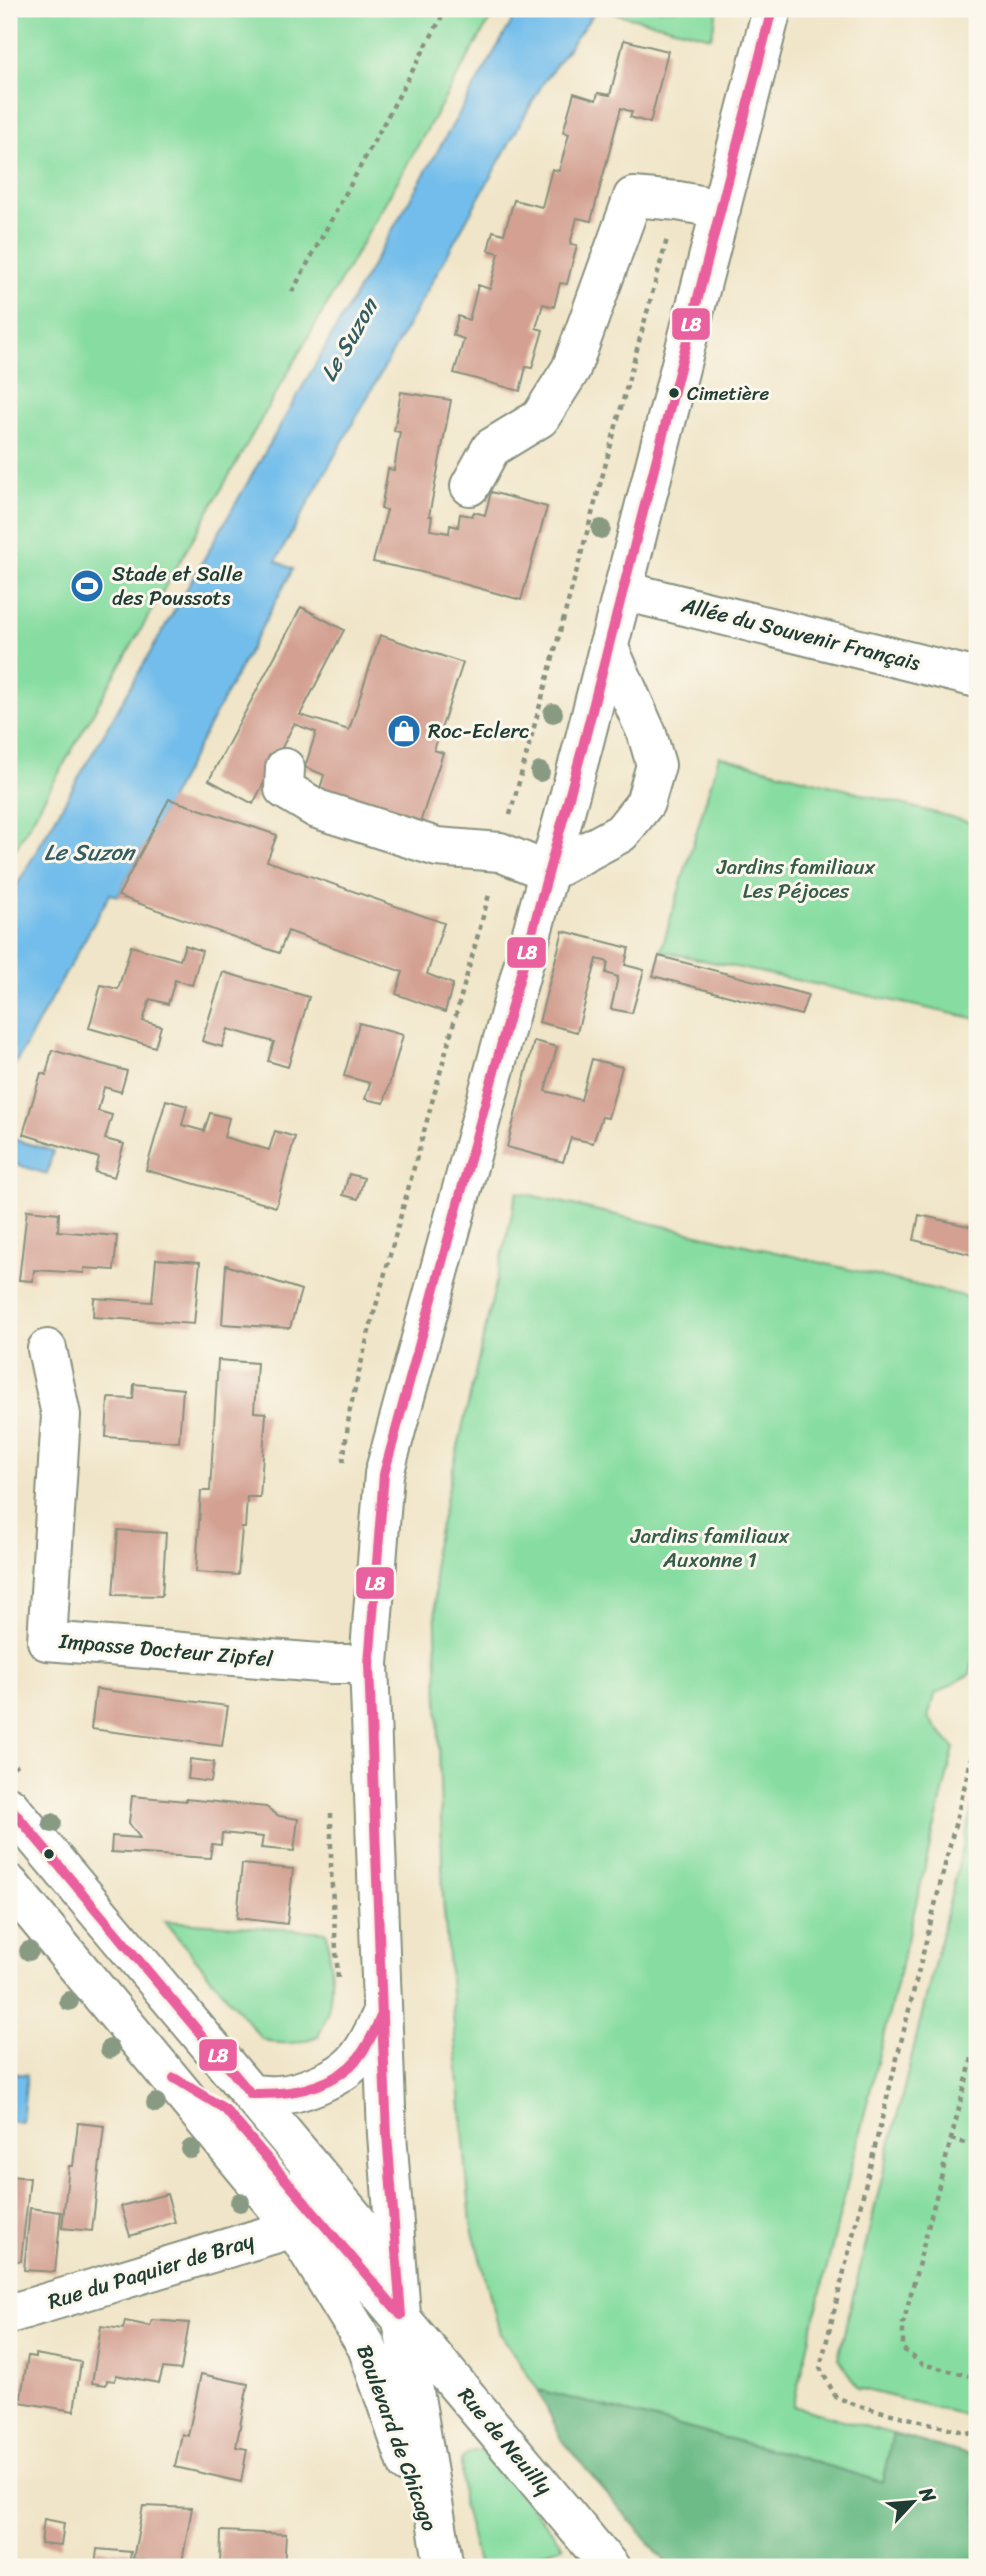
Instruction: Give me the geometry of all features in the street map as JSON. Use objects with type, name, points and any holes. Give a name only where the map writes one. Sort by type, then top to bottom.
[{"type":"main road","points":[[443,2567],[401,2315],[387,2134],[369,1664],[384,1474],[624,591],[772,9]]},
{"type":"main road","points":[[470,486],[491,448],[540,418],[571,369],[634,197],[721,209]]},
{"type":"main road","name":"Allée du Souvenir Français","points":[[624,591],[977,678]]},
{"type":"main road","points":[[549,872],[621,833],[645,803],[656,765],[648,734],[608,646]]},
{"type":"main road","points":[[285,768],[284,789],[317,809],[437,847],[500,852],[549,872]]},
{"type":"main road","name":"Impasse Docteur Zipfel","points":[[47,1349],[61,1415],[47,1641],[332,1664],[369,1664]]},
{"type":"main road","points":[[9,1806],[356,2220],[401,2315]]},
{"type":"main road","name":"Boulevard de Chicago","points":[[9,1884],[294,2228],[368,2347],[443,2567]]},
{"type":"main road","points":[[251,2094],[280,2095],[310,2087],[340,2074],[353,2063],[366,2045],[382,2014]]},
{"type":"main road","points":[[165,2073],[225,2109],[401,2315]]},
{"type":"main road","name":"Rue du Paquier de Bray","points":[[9,2314],[294,2228]]},
{"type":"main road","name":"Rue de Neuilly","points":[[401,2315],[610,2567]]},
{"type":"path","points":[[292,292],[446,9]]},
{"type":"path","points":[[977,1736],[820,2368],[836,2397],[859,2406],[977,2435]]},
{"type":"path","points":[[977,2039],[903,2324],[903,2349],[922,2364],[977,2378]]},
{"type":"path","points":[[970,2066],[977,2068]]},
{"type":"path","points":[[951,2139],[977,2146]]},
{"type":"green space","name":"Stade et Salle des Poussots","points":[[9,9],[496,9],[9,860]]},
{"type":"green space","points":[[597,9],[718,9],[711,37]]},
{"type":"green space","name":"Jardins familiaux Les Péjoces","points":[[719,756],[977,824],[977,1019],[661,951]]},
{"type":"green space","name":"Jardins familiaux Auxonne 1","points":[[517,1192],[977,1299],[977,1645],[970,1674],[934,1695],[928,1718],[954,1748],[793,2406],[893,2434],[883,2482],[780,2452],[538,2390],[500,2333],[471,2224],[443,1899],[434,1551]]},
{"type":"green space","points":[[977,1789],[977,2418],[858,2388],[838,2358]]},
{"type":"green space","points":[[164,1921],[327,1932],[331,1972],[330,1998],[318,2036],[290,2043],[262,2039]]},
{"type":"green space","points":[[538,2390],[780,2452],[882,2482],[893,2434],[977,2457],[977,2567],[670,2567],[563,2442]]},
{"type":"green space","points":[[480,2450],[494,2461],[563,2546],[497,2567],[479,2567],[462,2500],[461,2460],[470,2452]]},
{"type":"water","name":"Le Suzon","points":[[519,9],[597,9],[543,83],[276,561],[293,569],[118,896],[110,894],[9,1075],[9,899]]},
{"type":"water","points":[[9,1138],[53,1151],[47,1174],[9,1162]]},
{"type":"water","points":[[9,2073],[27,2075],[22,2123],[9,2121]]},
{"type":"building","points":[[624,40],[668,51],[650,123],[630,117],[632,112],[621,108],[591,221],[577,218],[570,244],[577,245],[567,284],[560,283],[554,307],[543,304],[536,328],[543,330],[532,368],[526,367],[520,391],[454,373],[464,339],[453,335],[458,316],[469,320],[478,285],[490,289],[499,253],[488,250],[493,231],[504,234],[514,200],[542,207],[552,169],[559,171],[569,134],[563,132],[574,93],[596,100],[598,93],[610,95]]},
{"type":"building","points":[[401,392],[451,400],[429,516],[432,516],[430,530],[449,533],[450,525],[458,527],[460,514],[472,516],[474,512],[485,515],[491,492],[547,507],[521,600],[421,572],[373,562],[387,510],[381,509],[388,469],[394,470],[400,432],[394,431]]},
{"type":"building","points":[[301,607],[344,630],[300,715],[349,730],[380,635],[463,663],[434,750],[443,753],[417,832],[317,799],[324,775],[305,767],[316,732],[294,724],[253,804],[209,780]]},
{"type":"building","points":[[169,799],[277,835],[267,861],[444,923],[427,974],[453,984],[445,1012],[396,994],[403,972],[288,931],[279,953],[118,896]]},
{"type":"building","points":[[563,931],[629,948],[625,965],[644,970],[632,1013],[611,1009],[618,977],[606,973],[608,962],[597,959],[577,1032],[539,1022]]},
{"type":"building","points":[[185,945],[202,951],[192,985],[175,980],[168,1004],[150,999],[143,1021],[161,1026],[155,1047],[89,1028],[101,985],[118,989],[131,946],[180,960]]},
{"type":"building","points":[[659,956],[808,995],[801,1015],[653,976]]},
{"type":"building","points":[[223,972],[309,997],[288,1067],[268,1061],[274,1042],[228,1029],[222,1047],[202,1041]]},
{"type":"building","points":[[359,1023],[403,1035],[384,1103],[365,1099],[370,1083],[344,1076]]},
{"type":"building","points":[[534,1041],[557,1047],[545,1091],[581,1100],[592,1059],[622,1067],[608,1118],[602,1117],[593,1143],[571,1138],[563,1162],[507,1147]]},
{"type":"building","points":[[52,1050],[127,1071],[121,1092],[104,1087],[98,1111],[112,1115],[105,1139],[124,1144],[114,1177],[95,1172],[99,1158],[23,1134],[41,1073],[46,1075]]},
{"type":"building","points":[[166,1100],[187,1106],[182,1125],[204,1131],[210,1113],[229,1118],[224,1137],[269,1150],[275,1131],[295,1137],[276,1207],[146,1170]]},
{"type":"building","points":[[349,1174],[364,1178],[358,1199],[343,1195]]},
{"type":"building","points":[[27,1210],[59,1213],[58,1231],[117,1236],[114,1270],[84,1268],[84,1273],[34,1270],[33,1281],[19,1280]]},
{"type":"building","points":[[919,1215],[977,1228],[977,1256],[914,1240]]},
{"type":"building","points":[[156,1259],[200,1262],[194,1324],[93,1317],[94,1298],[152,1302]]},
{"type":"building","points":[[226,1265],[301,1290],[290,1328],[222,1324]]},
{"type":"building","points":[[218,1360],[257,1363],[254,1412],[266,1413],[260,1497],[247,1497],[238,1575],[196,1572],[201,1491],[210,1491]]},
{"type":"building","points":[[134,1384],[183,1389],[179,1442],[106,1437],[108,1398],[133,1399]]},
{"type":"building","points":[[118,1530],[166,1533],[162,1596],[113,1595]]},
{"type":"building","points":[[96,1689],[228,1706],[222,1746],[91,1729]]},
{"type":"building","points":[[190,1759],[214,1762],[211,1782],[188,1779]]},
{"type":"building","points":[[132,1796],[266,1807],[279,1816],[298,1819],[294,1851],[261,1848],[263,1837],[222,1833],[221,1845],[212,1844],[210,1858],[111,1852],[112,1836],[140,1838],[129,1823]]},
{"type":"building","points":[[242,1864],[293,1869],[287,1924],[237,1918]]},
{"type":"building","points":[[78,2123],[104,2126],[92,2231],[62,2228],[69,2166],[73,2166]]},
{"type":"building","points":[[9,2176],[30,2178],[21,2261],[9,2260]]},
{"type":"building","points":[[167,2194],[175,2222],[130,2236],[121,2206]]},
{"type":"building","points":[[30,2208],[61,2212],[55,2272],[24,2270]]},
{"type":"building","points":[[152,2320],[189,2323],[181,2370],[163,2368],[159,2383],[116,2375],[115,2381],[107,2380],[106,2385],[92,2383],[101,2326],[123,2329],[125,2321],[150,2326]]},
{"type":"building","points":[[35,2354],[81,2362],[74,2411],[20,2402],[28,2356],[35,2357]]},
{"type":"building","points":[[201,2374],[248,2384],[236,2447],[247,2449],[241,2482],[175,2467],[182,2434],[188,2436]]},
{"type":"building","points":[[143,2506],[192,2508],[181,2567],[133,2559]]},
{"type":"building","points":[[44,2519],[64,2523],[61,2546],[41,2544]]},
{"type":"building","points":[[221,2531],[286,2534],[284,2567],[220,2567]]},
{"type":"building","points":[[97,2549],[131,2552],[129,2567],[95,2567]]},
{"type":"transit line","name":"L8","points":[[9,1806],[251,2094],[295,2091],[323,2083],[336,2077],[362,2053],[382,2014],[369,1664],[384,1474],[583,746],[772,9]]},
{"type":"transit line","name":"L8","points":[[381,1994],[387,2134],[401,2315]]},
{"type":"transit line","name":"L8","points":[[174,2078],[225,2109],[401,2315]]},
{"type":"place","name":"Cimetière","points":[[674,393]]},
{"type":"place","name":"Stade et Salle des Poussots","points":[[87,586]]},
{"type":"place","name":"Roc-Eclerc","points":[[404,731]]}]
